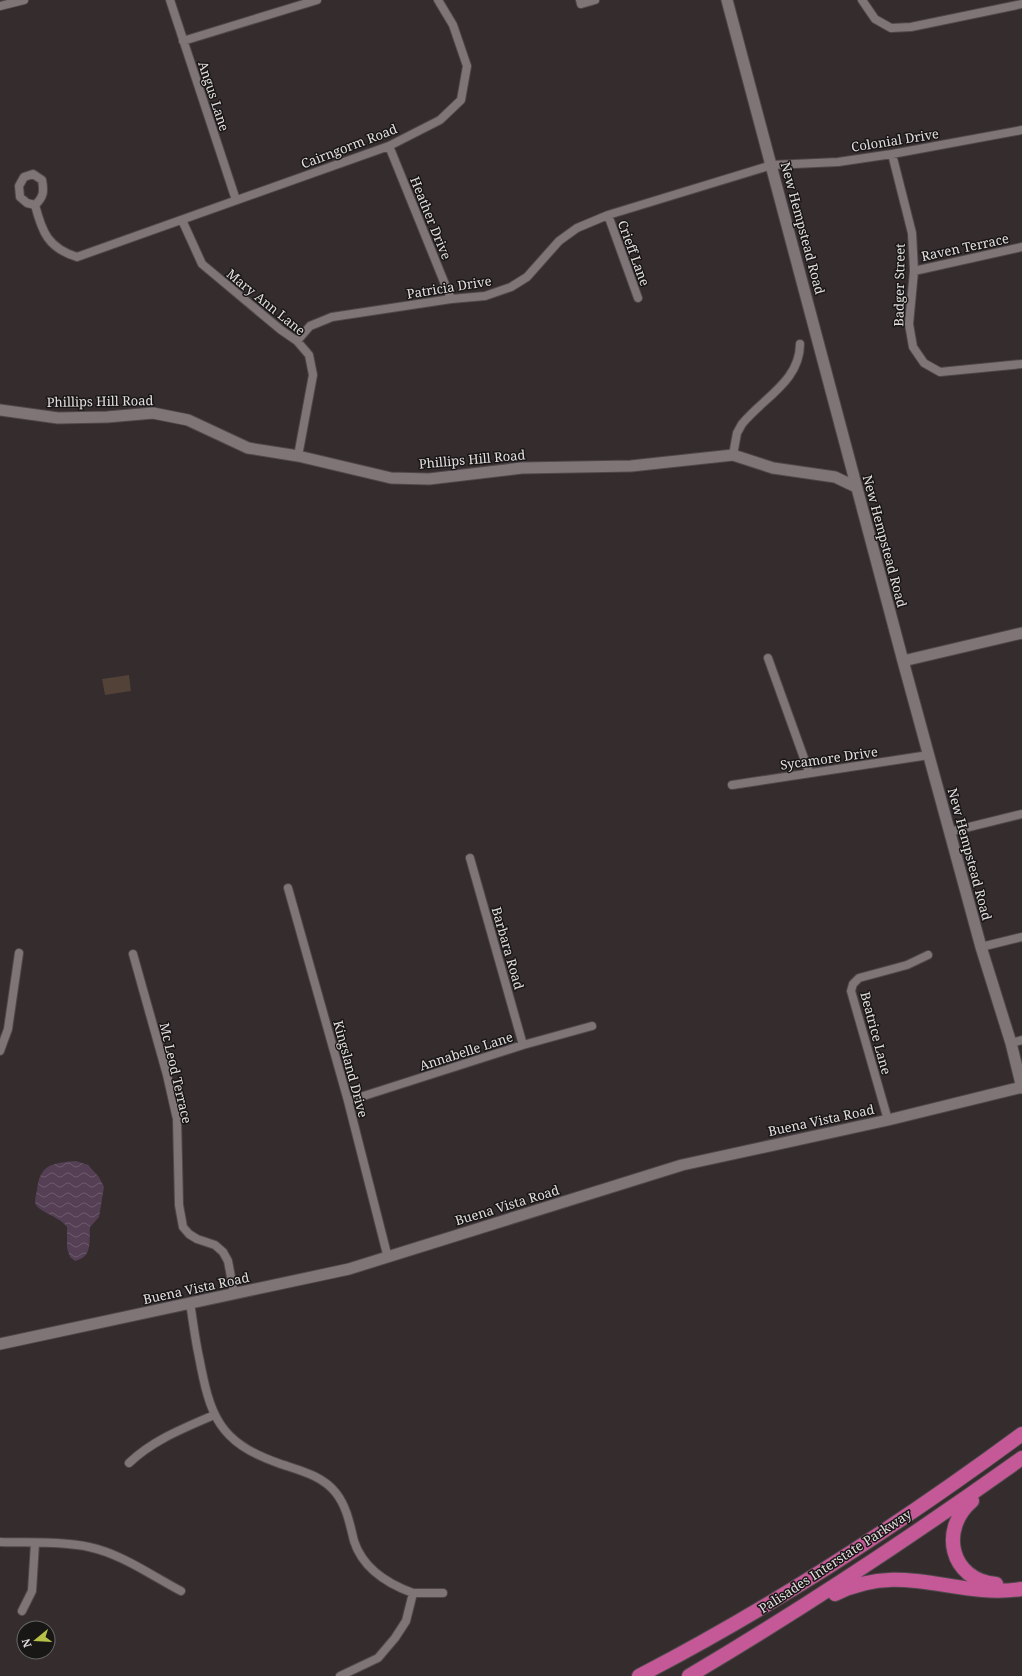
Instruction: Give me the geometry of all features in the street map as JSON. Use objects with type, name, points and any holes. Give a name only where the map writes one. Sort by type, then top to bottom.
[{"type":"highway","name":"Palisades Interstate Parkway","points":[[639,1676],[746,1618],[831,1566],[932,1499],[1022,1434]]},
{"type":"highway","name":"Palisades Interstate Parkway","points":[[689,1676],[749,1640],[883,1554],[1022,1459]]},
{"type":"highway","points":[[1022,1459],[963,1509],[956,1521],[952,1540],[957,1558],[973,1577],[993,1584],[1022,1582]]},
{"type":"highway","points":[[749,1640],[839,1592],[871,1581],[906,1579],[984,1590],[1022,1589]]},
{"type":"street","points":[[0,6],[24,0]]},
{"type":"street","name":"Angus Lane","points":[[170,0],[236,200]]},
{"type":"street","points":[[183,41],[317,0]]},
{"type":"street","name":"Cairngorm Road","points":[[35,205],[40,226],[50,242],[63,253],[77,257],[389,146],[440,120],[461,100],[468,66],[453,24],[438,0]]},
{"type":"street","points":[[580,0],[581,4],[595,0]]},
{"type":"street","name":"New Hempstead Road","points":[[727,0],[949,832],[981,947],[1011,1043],[1022,1088]]},
{"type":"street","points":[[862,0],[875,18],[891,28],[911,27],[1022,4]]},
{"type":"street","name":"Colonial Drive","points":[[772,165],[838,162],[892,154],[1022,130]]},
{"type":"street","name":"Heather Drive","points":[[389,146],[451,299]]},
{"type":"street","name":"Badger Street","points":[[892,154],[912,233],[914,271],[909,324],[913,347],[924,363],[940,372],[1022,364]]},
{"type":"street","name":"Patricia Drive","points":[[297,341],[310,326],[332,317],[451,299],[485,296],[511,287],[527,277],[560,241],[577,228],[608,215],[772,165]]},
{"type":"street","name":"Crieff Lane","points":[[608,215],[638,298]]},
{"type":"street","name":"Mary Ann Lane","points":[[182,220],[202,264],[274,325],[297,341],[309,356],[313,375],[298,456]]},
{"type":"street","name":"Raven Terrace","points":[[914,271],[1022,247]]},
{"type":"street","points":[[733,455],[737,433],[742,424],[790,376],[799,359],[800,344]]},
{"type":"street","name":"Phillips Hill Road","points":[[0,410],[58,418],[107,417],[153,413],[188,420],[248,448],[298,456],[392,478],[429,479],[522,468],[632,466],[733,455],[773,468],[835,477],[856,487]]},
{"type":"street","points":[[903,661],[1022,633]]},
{"type":"street","points":[[768,658],[809,772]]},
{"type":"street","name":"Sycamore Drive","points":[[732,785],[809,772],[929,755]]},
{"type":"street","points":[[949,832],[1022,814]]},
{"type":"street","name":"Barbara Road","points":[[470,858],[523,1045]]},
{"type":"street","name":"Kingsland Drive","points":[[288,888],[348,1101],[388,1258]]},
{"type":"street","points":[[981,947],[1022,937]]},
{"type":"street","points":[[0,1051],[8,1029],[19,953]]},
{"type":"street","name":"Mc Leod Terrace","points":[[133,954],[167,1075],[177,1119],[179,1205],[183,1227],[193,1236],[215,1245],[223,1252],[228,1261],[234,1293]]},
{"type":"street","name":"Beatrice Lane","points":[[888,1120],[851,990],[853,984],[859,978],[908,965],[928,955]]},
{"type":"street","name":"Annabelle Lane","points":[[348,1101],[523,1045],[592,1026]]},
{"type":"street","points":[[1011,1043],[1022,1040]]},
{"type":"street","name":"Buena Vista Road","points":[[0,1344],[234,1293],[311,1278],[388,1258],[682,1165],[888,1120],[1022,1088]]},
{"type":"street","points":[[190,1303],[195,1341],[205,1390],[214,1415],[230,1436],[244,1448],[261,1457],[313,1475],[336,1493],[345,1508],[355,1543],[368,1566],[393,1585],[413,1593],[443,1593]]},
{"type":"street","points":[[129,1464],[139,1454],[166,1437],[214,1415]]},
{"type":"street","points":[[0,1542],[72,1544],[104,1551],[181,1592]]},
{"type":"street","points":[[22,1611],[32,1591],[34,1543]]},
{"type":"street","points":[[340,1676],[378,1658],[395,1638],[406,1620],[413,1593]]},
{"type":"shaded area","points":[[129,675],[131,691],[105,695],[102,679]]},
{"type":"water","points":[[76,1161],[88,1165],[99,1177],[104,1187],[99,1217],[90,1227],[89,1248],[85,1256],[75,1261],[70,1257],[67,1248],[67,1227],[60,1220],[38,1208],[35,1200],[39,1181],[44,1170],[54,1164]]}]
